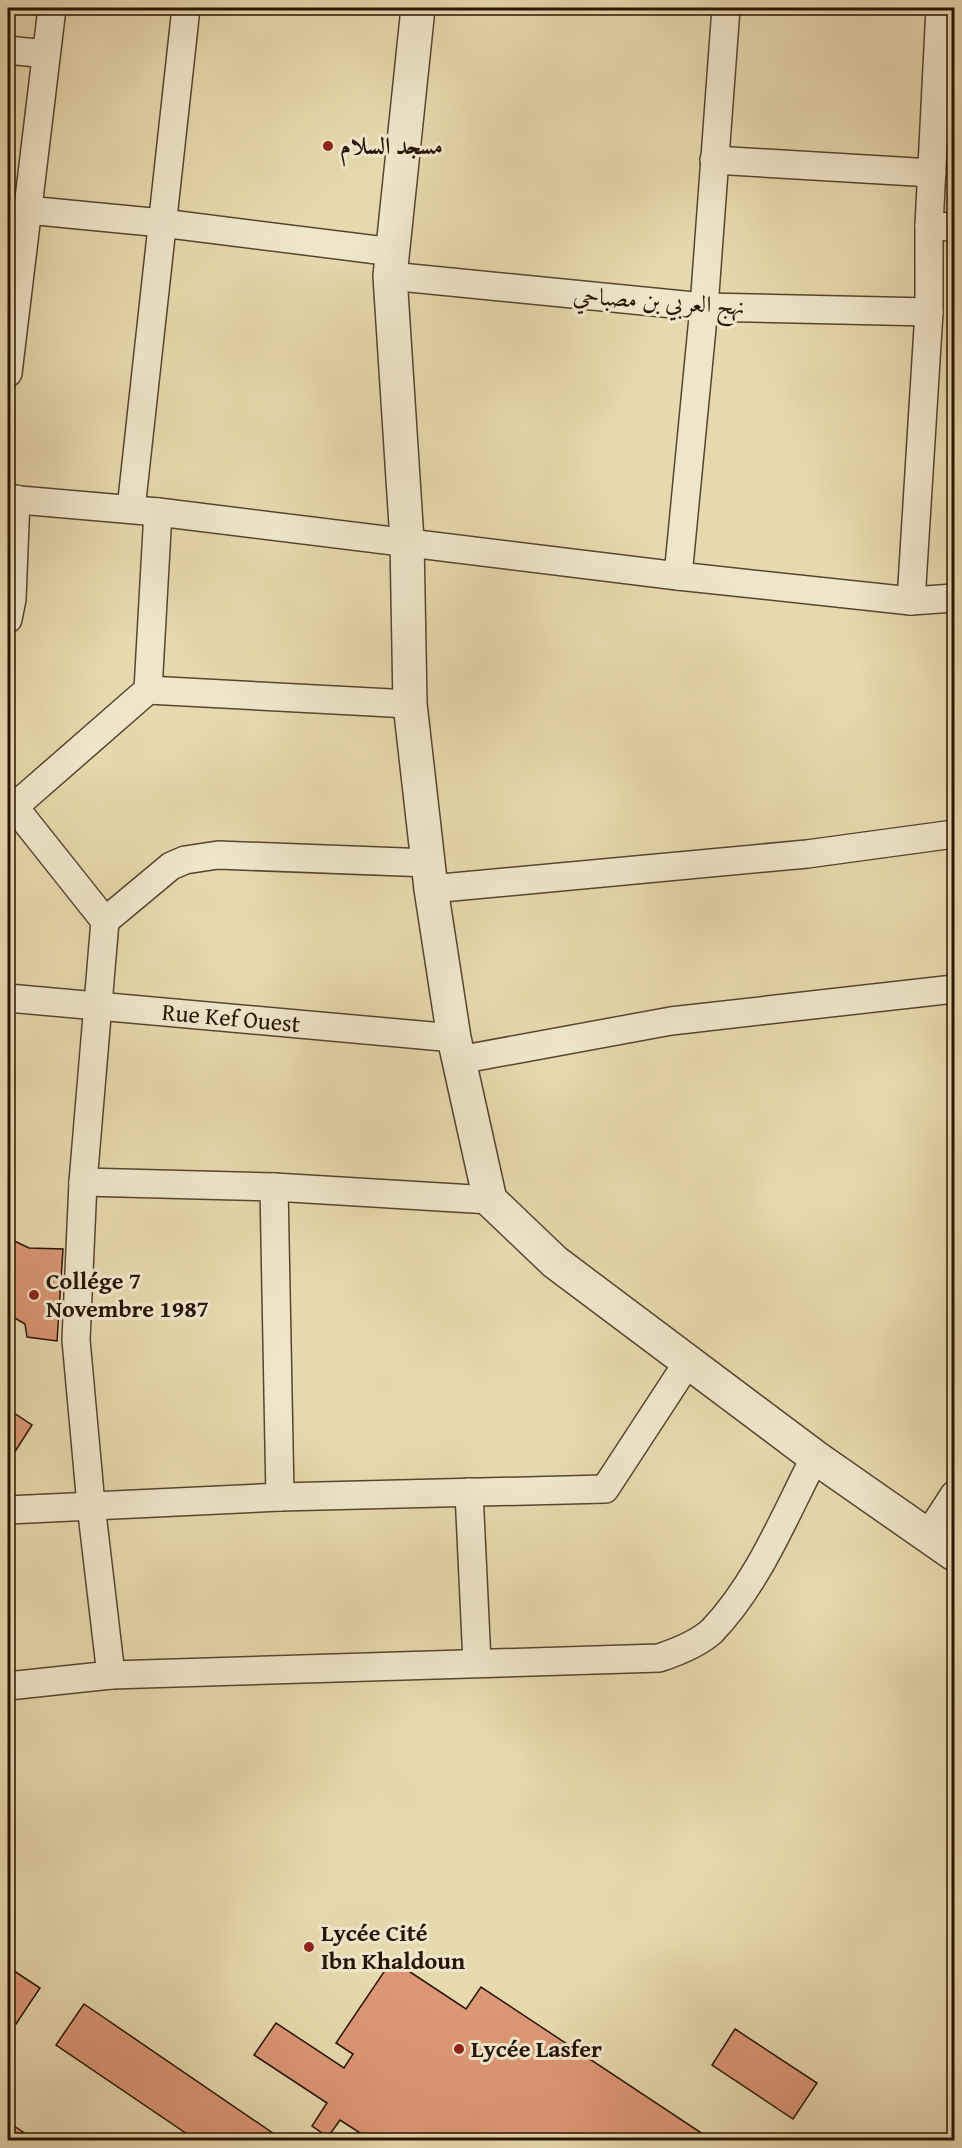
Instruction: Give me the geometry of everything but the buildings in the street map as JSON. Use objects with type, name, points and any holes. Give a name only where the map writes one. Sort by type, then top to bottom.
[{"type":"street","points":[[8,373],[27,210],[19,176],[46,54],[52,8]]},
{"type":"street","points":[[131,509],[186,8]]},
{"type":"street","points":[[418,8],[392,264],[407,541],[410,705],[430,876],[457,1049],[490,1200],[555,1262],[816,1457],[954,1554]]},
{"type":"street","points":[[678,576],[704,307],[726,8]]},
{"type":"street","points":[[911,601],[929,312],[942,226],[932,173],[940,8]]},
{"type":"street","points":[[8,50],[46,54]]},
{"type":"street","points":[[714,160],[932,173]]},
{"type":"street","name":"نهج العربي بن مصباحي","points":[[27,210],[162,223],[392,264],[704,307],[929,312]]},
{"type":"street","points":[[8,619],[12,599],[12,499],[159,512],[678,576],[911,601],[954,598]]},
{"type":"street","points":[[148,690],[159,512]]},
{"type":"street","points":[[105,921],[11,803],[148,690],[410,705]]},
{"type":"street","points":[[111,1675],[91,1505],[76,1340],[83,1182],[96,1005],[105,921],[171,866],[185,860],[219,855],[430,876],[807,854],[954,834]]},
{"type":"street","name":"Rue Kef Ouest","points":[[8,998],[96,1005],[457,1049],[954,989]]},
{"type":"street","points":[[83,1182],[274,1187],[490,1200]]},
{"type":"street","points":[[274,1187],[280,1497]]},
{"type":"street","points":[[8,1510],[280,1497],[605,1489],[688,1362]]},
{"type":"street","points":[[8,1686],[111,1675],[659,1658],[711,1632],[752,1578],[816,1457]]},
{"type":"street","points":[[469,1492],[477,1663]]},
{"type":"street","points":[[928,1535],[954,1495]]},
{"type":"place","name":"مسجد السلام","points":[[328,146]]},
{"type":"place","name":"Collége 7 Novembre 1987","points":[[34,1295]]},
{"type":"place","name":"Lycée Cité Ibn Khaldoun","points":[[309,1947]]},
{"type":"place","name":"Lycée Lasfer","points":[[459,2049]]}]
